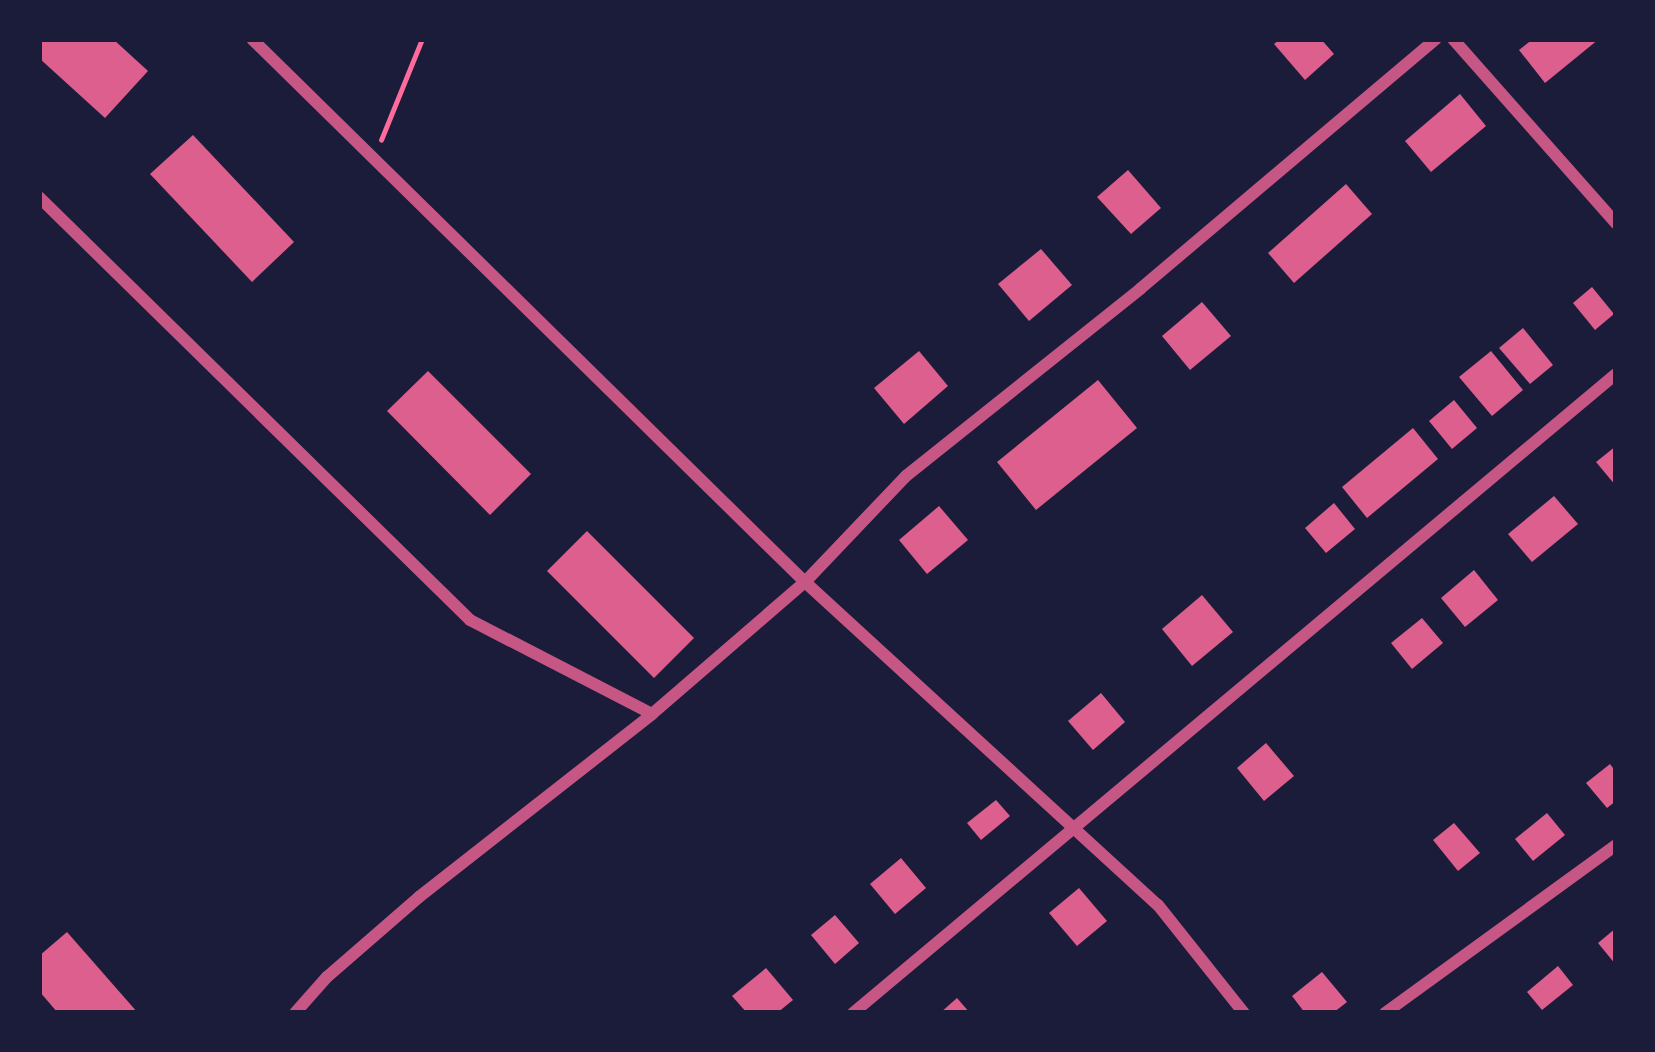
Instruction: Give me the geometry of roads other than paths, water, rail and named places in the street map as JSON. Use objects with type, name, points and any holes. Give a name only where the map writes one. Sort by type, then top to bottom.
[{"type":"street","points":[[252,39],[805,583],[1158,905],[1244,1013]]},
{"type":"street","points":[[296,1013],[327,977],[419,897],[652,714],[805,583],[906,476],[1158,275],[1436,39]]},
{"type":"street","points":[[1453,39],[1616,223]]},
{"type":"street","points":[[39,197],[470,620],[652,714]]},
{"type":"street","points":[[853,1013],[1616,374]]},
{"type":"street","points":[[1384,1013],[1616,845]]}]
